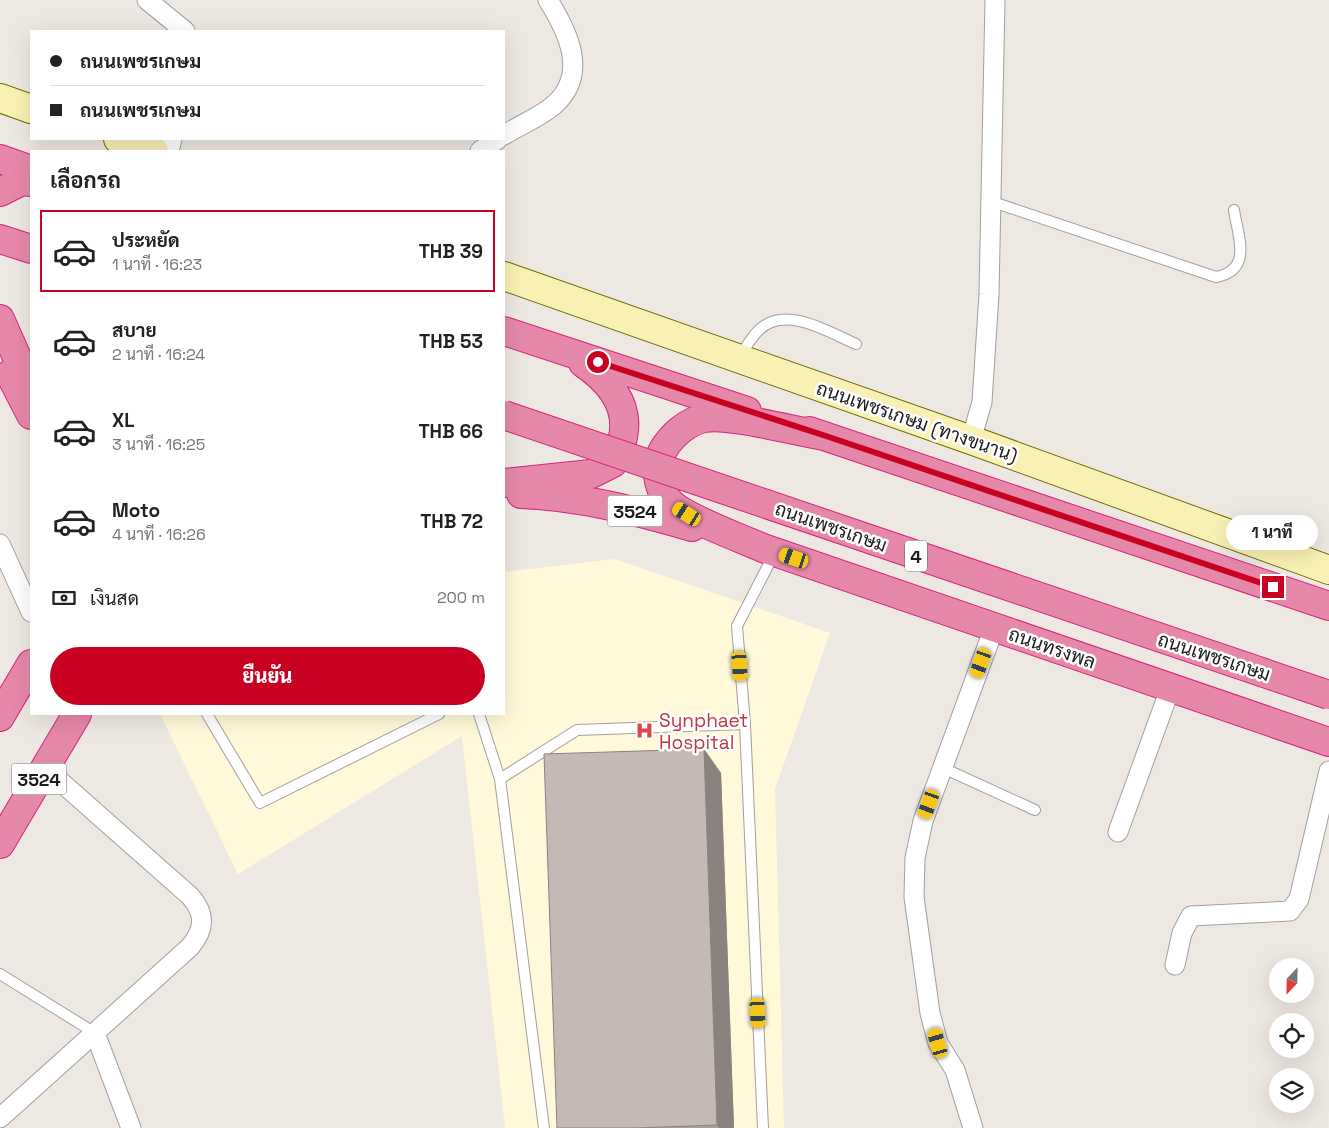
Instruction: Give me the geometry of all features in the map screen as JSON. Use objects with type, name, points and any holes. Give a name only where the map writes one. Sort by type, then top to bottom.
[{"type":"highway","points":[[0,159],[30,170]]},
{"type":"highway","points":[[0,192],[22,181],[30,182]]},
{"type":"highway","points":[[0,238],[30,250]]},
{"type":"highway","points":[[0,319],[30,387]]},
{"type":"highway","points":[[505,331],[826,436],[1329,606]]},
{"type":"highway","points":[[505,483],[590,474],[613,463],[623,437],[621,405],[612,386],[581,362],[541,344]]},
{"type":"highway","points":[[0,360],[17,385],[30,413]]},
{"type":"highway","name":"ถนนเพชรเกษม","points":[[505,415],[1329,695]]},
{"type":"highway","points":[[769,550],[715,528],[668,501],[658,482],[659,457],[669,439],[705,418],[730,418],[826,436]]},
{"type":"highway","name":"ถนนทรงพล","points":[[505,493],[543,495],[636,511],[769,550],[1329,742]]},
{"type":"highway","points":[[0,717],[30,666]]},
{"type":"highway","name":"3524","points":[[0,844],[76,715]]},
{"type":"main road","points":[[0,98],[30,109]]},
{"type":"main road","points":[[121,140],[151,150]]},
{"type":"main road","name":"ถนนเพชรเกษม (ทางขนาน)","points":[[505,276],[971,440],[1327,568]]},
{"type":"street","points":[[147,0],[184,30]]},
{"type":"street","points":[[505,134],[554,104],[570,82],[573,54],[563,24],[548,0]]},
{"type":"street","points":[[971,440],[982,402],[989,294],[995,0]]},
{"type":"street","points":[[482,150],[496,140]]},
{"type":"street","points":[[0,544],[30,610]]},
{"type":"street","points":[[973,1128],[955,1070],[938,1043],[930,1013],[914,898],[915,858],[923,822],[994,628]]},
{"type":"street","points":[[1118,832],[1170,689]]},
{"type":"street","points":[[0,1118],[199,936],[200,908],[190,896],[45,768]]},
{"type":"street","points":[[1175,966],[1182,933],[1191,916],[1290,911],[1299,899],[1329,771]]},
{"type":"street","points":[[95,1033],[131,1128]]},
{"type":"lane","points":[[990,201],[1216,277],[1227,275],[1237,268],[1241,257],[1234,210]]},
{"type":"lane","points":[[738,359],[759,330],[770,322],[783,319],[806,324],[856,344]]},
{"type":"lane","points":[[763,1128],[745,724],[738,626],[769,550]]},
{"type":"lane","points":[[209,715],[260,802],[437,715]]},
{"type":"lane","points":[[479,715],[500,779],[544,1128]]},
{"type":"lane","points":[[500,779],[577,730],[745,724]]},
{"type":"lane","points":[[942,768],[1035,810]]},
{"type":"lane","points":[[0,974],[95,1033]]},
{"type":"shaded area","points":[[615,559],[830,633],[775,789],[784,1128],[505,1128],[462,736],[238,874],[160,715],[505,715],[505,572]]},
{"type":"building","points":[[704,749],[717,1125],[557,1128],[544,754]]},
{"type":"place","name":"Synphaet Hospital","points":[[645,731]]},
{"type":"route","points":[[598,362],[826,436],[1273,587]]}]
